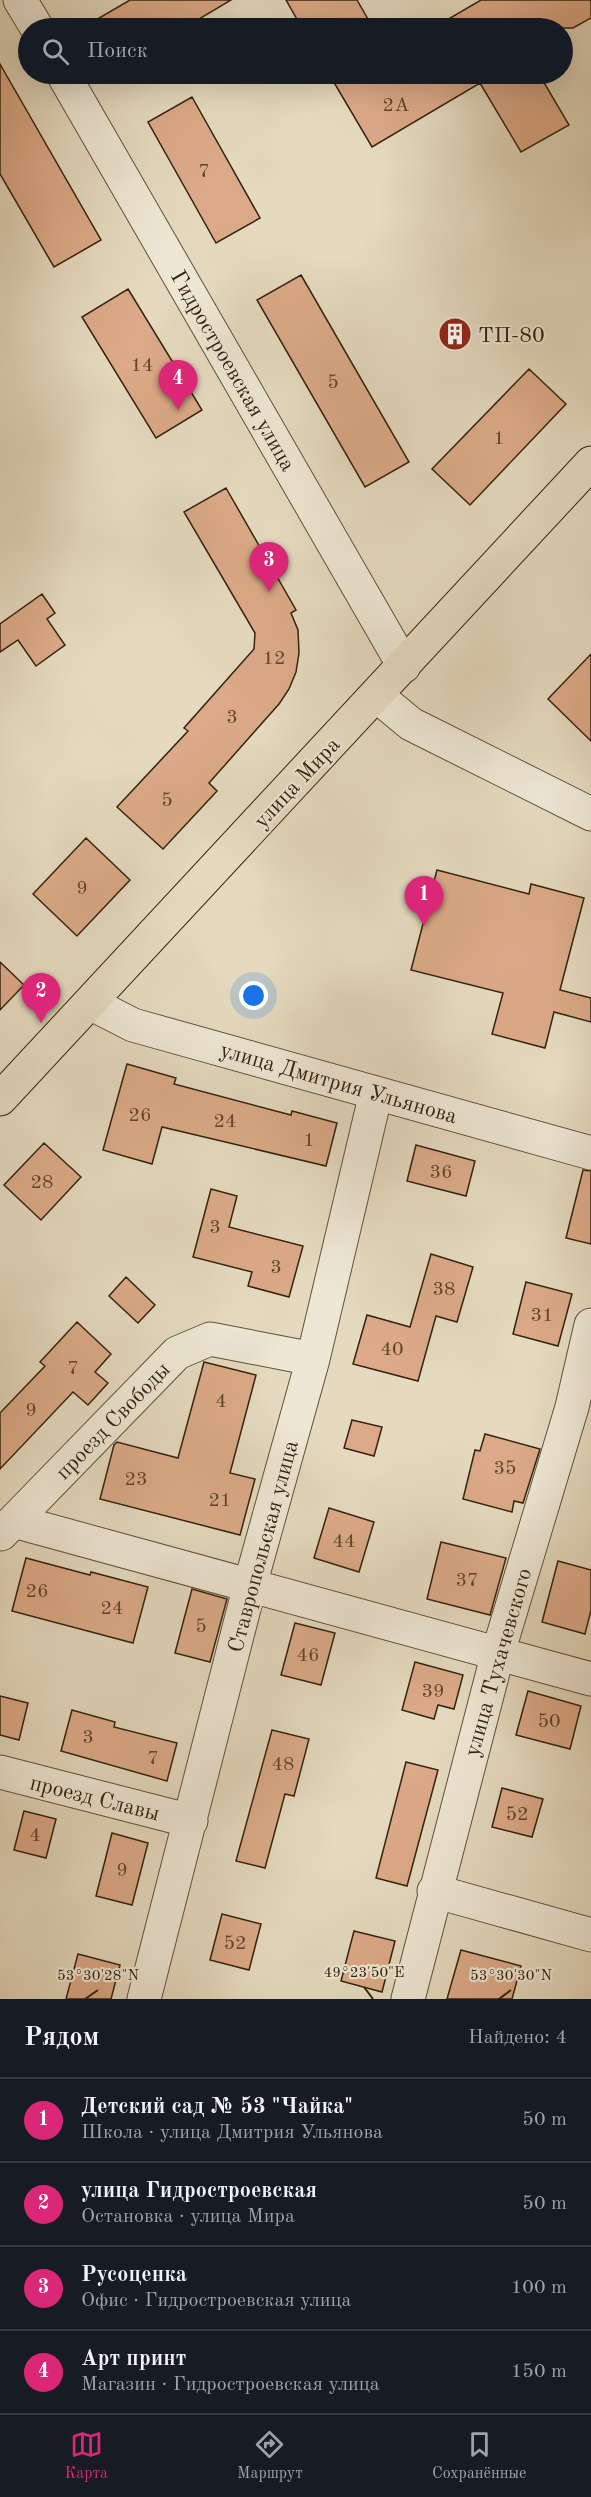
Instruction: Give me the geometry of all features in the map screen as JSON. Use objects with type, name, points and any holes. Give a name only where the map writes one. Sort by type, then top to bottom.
[{"type":"main road","name":"улица Мира","points":[[0,1099],[591,463]]},
{"type":"street","name":"Гидростроевская улица","points":[[69,84],[404,666]]},
{"type":"street","points":[[376,695],[411,724],[591,814]]},
{"type":"street","name":"улица Дмитрия Ульянова","points":[[90,1003],[134,1025],[591,1153]]},
{"type":"street","name":"Ставропольская улица","points":[[144,1999],[250,1586],[313,1359],[376,1093]]},
{"type":"street","name":"улица Тухачевского","points":[[408,1999],[434,1891],[498,1653],[581,1410],[591,1325]]},
{"type":"street","name":"проезд Свободы","points":[[7,1528],[177,1353],[210,1339],[313,1359]]},
{"type":"street","points":[[7,1528],[250,1586],[591,1678]]},
{"type":"street","name":"проезд Славы","points":[[0,1772],[191,1821]]},
{"type":"street","points":[[434,1891],[591,1935]]},
{"type":"building","points":[[130,0],[231,0],[201,18],[99,18]]},
{"type":"building","points":[[286,0],[357,0],[367,18],[296,18]]},
{"type":"building","points":[[481,0],[591,0],[591,18],[573,28],[573,18],[450,18]]},
{"type":"building","points":[[0,64],[101,240],[54,267],[0,174]]},
{"type":"building","points":[[335,84],[478,84],[372,147]]},
{"type":"building","points":[[481,84],[545,84],[569,125],[521,152]]},
{"type":"building","points":[[192,97],[260,218],[216,243],[148,122]]},
{"type":"building","points":[[301,275],[409,462],[365,487],[257,300]]},
{"type":"building","points":[[128,289],[202,410],[156,438],[82,317]]},
{"type":"building","points":[[529,369],[566,404],[470,505],[432,469]]},
{"type":"building","points":[[226,488],[296,610],[291,613],[298,630],[299,653],[296,672],[279,704],[209,783],[217,791],[163,849],[117,807],[188,731],[184,728],[254,649],[255,633],[184,512]]},
{"type":"building","points":[[42,594],[55,613],[47,619],[65,645],[36,666],[18,640],[0,652],[0,624]]},
{"type":"building","points":[[591,654],[591,741],[548,699]]},
{"type":"building","points":[[86,838],[130,880],[77,936],[33,894]]},
{"type":"building","points":[[437,870],[529,894],[531,884],[584,898],[560,990],[591,998],[591,1022],[554,1012],[545,1048],[492,1034],[503,993],[411,970]]},
{"type":"building","points":[[0,962],[24,985],[0,1010]]},
{"type":"building","points":[[127,1064],[176,1078],[174,1084],[291,1115],[292,1111],[337,1123],[326,1166],[162,1127],[152,1164],[103,1150]]},
{"type":"building","points":[[44,1143],[81,1177],[41,1220],[4,1185]]},
{"type":"building","points":[[416,1145],[475,1161],[466,1196],[407,1181]]},
{"type":"building","points":[[583,1170],[591,1171],[591,1244],[566,1238]]},
{"type":"building","points":[[211,1189],[237,1196],[229,1227],[303,1246],[289,1297],[248,1286],[252,1272],[193,1257]]},
{"type":"building","points":[[431,1254],[473,1267],[457,1322],[436,1316],[418,1381],[353,1364],[367,1315],[410,1327]]},
{"type":"building","points":[[126,1277],[155,1305],[138,1323],[109,1296]]},
{"type":"building","points":[[526,1282],[572,1294],[558,1346],[513,1334]]},
{"type":"building","points":[[77,1322],[111,1354],[95,1372],[108,1383],[88,1405],[73,1392],[0,1469],[0,1413],[45,1366],[40,1362]]},
{"type":"building","points":[[204,1362],[256,1375],[230,1473],[255,1479],[240,1535],[100,1499],[114,1445],[117,1442],[178,1458]]},
{"type":"building","points":[[352,1420],[382,1427],[374,1456],[344,1448]]},
{"type":"building","points":[[485,1434],[540,1449],[523,1503],[514,1501],[512,1512],[463,1499],[475,1450],[480,1451]]},
{"type":"building","points":[[329,1508],[374,1522],[359,1572],[314,1558]]},
{"type":"building","points":[[441,1542],[506,1558],[490,1615],[427,1599]]},
{"type":"building","points":[[26,1558],[148,1587],[133,1643],[12,1611]]},
{"type":"building","points":[[558,1561],[591,1570],[591,1610],[585,1634],[542,1622]]},
{"type":"building","points":[[192,1589],[227,1599],[210,1662],[175,1653]]},
{"type":"building","points":[[295,1623],[335,1633],[321,1685],[281,1675]]},
{"type":"building","points":[[415,1662],[463,1675],[454,1709],[438,1705],[434,1719],[402,1710]]},
{"type":"building","points":[[528,1691],[581,1706],[570,1749],[516,1735]]},
{"type":"building","points":[[0,1696],[28,1703],[19,1740],[0,1735]]},
{"type":"building","points":[[72,1710],[115,1722],[114,1727],[177,1743],[167,1781],[61,1751]]},
{"type":"building","points":[[272,1730],[309,1739],[294,1796],[285,1794],[265,1868],[236,1861]]},
{"type":"building","points":[[406,1762],[438,1770],[407,1886],[376,1878]]},
{"type":"building","points":[[502,1788],[543,1799],[532,1837],[492,1827]]},
{"type":"building","points":[[24,1811],[56,1819],[46,1858],[14,1850]]},
{"type":"building","points":[[112,1833],[148,1843],[132,1905],[96,1896]]},
{"type":"building","points":[[222,1914],[261,1924],[249,1970],[210,1960]]},
{"type":"building","points":[[354,1931],[395,1941],[382,1992],[341,1981]]},
{"type":"building","points":[[461,1950],[521,1966],[512,1999],[447,1999]]},
{"type":"building","points":[[78,1954],[120,1965],[111,1999],[66,1999]]},
{"type":"place","name":"ТП-80","points":[[455,334]]},
{"type":"place","name":"Арт принт","points":[[178,410]]},
{"type":"place","name":"Русоценка","points":[[269,592]]},
{"type":"place","name":"Детский сад № 53 \"Чайка\"","points":[[424,926]]},
{"type":"place","name":"улица Гидростроевская","points":[[41,1023]]}]
